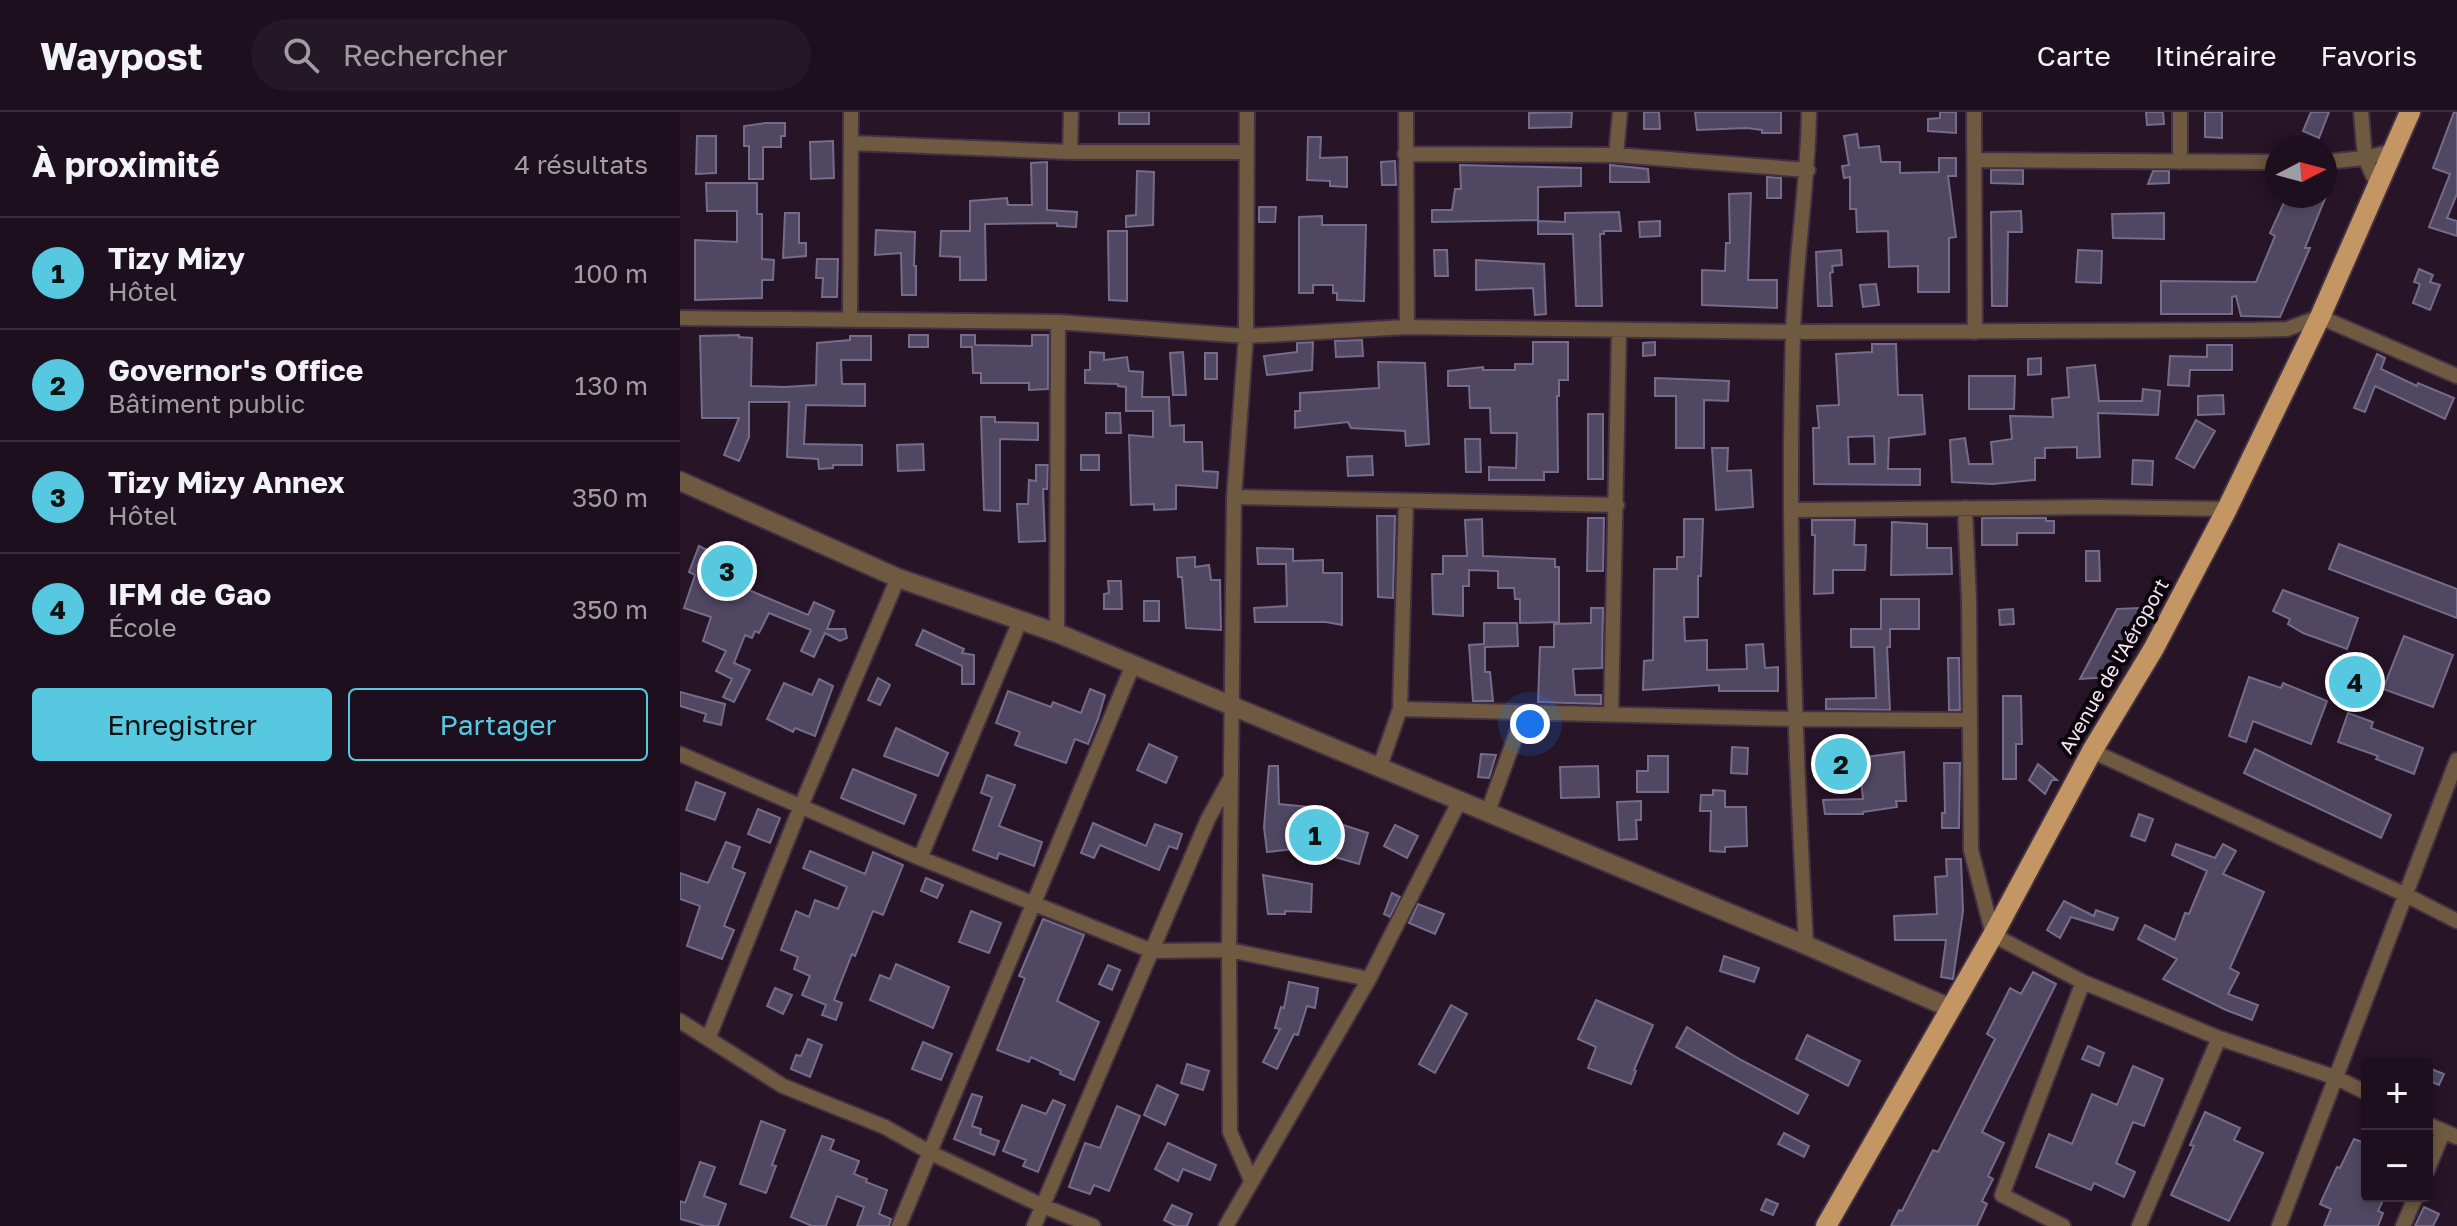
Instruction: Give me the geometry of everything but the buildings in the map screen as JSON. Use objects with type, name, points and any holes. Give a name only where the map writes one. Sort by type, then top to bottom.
[{"type":"main road","name":"Avenue de l'Aéroport","points":[[1826,1226],[1993,935],[2092,751],[2154,648],[2227,509],[2320,317],[2410,112]]},
{"type":"street","points":[[850,319],[851,112]]},
{"type":"street","points":[[1070,152],[1071,112]]},
{"type":"street","points":[[1247,112],[1246,336],[1234,497],[1229,950],[1230,1132],[1251,1180]]},
{"type":"street","points":[[1406,112],[1407,327]]},
{"type":"street","points":[[1616,155],[1620,112]]},
{"type":"street","points":[[1806,945],[1794,719],[1792,510],[1793,332],[1808,170],[1809,112]]},
{"type":"street","points":[[1974,112],[1975,332]]},
{"type":"street","points":[[2180,112],[2180,162]]},
{"type":"street","points":[[2361,112],[2365,158],[2377,184]]},
{"type":"street","points":[[851,143],[1070,152],[1246,152]]},
{"type":"street","points":[[2337,161],[2393,151]]},
{"type":"street","points":[[1405,154],[1616,155],[1808,170]]},
{"type":"street","points":[[1975,160],[2265,162]]},
{"type":"street","points":[[680,318],[1058,322],[1246,336],[1407,327],[1793,332],[2287,329],[2320,317],[2457,376]]},
{"type":"street","points":[[1057,633],[1058,322]]},
{"type":"street","points":[[1611,714],[1619,330]]},
{"type":"street","points":[[680,481],[898,578],[1057,633],[1950,1008]]},
{"type":"street","points":[[1234,497],[1617,505]]},
{"type":"street","points":[[1379,769],[1400,709],[1406,501]]},
{"type":"street","points":[[1965,508],[1971,850],[1993,935],[2083,982],[2219,1038],[2337,1078],[2361,1090]]},
{"type":"street","points":[[1792,510],[2227,509]]},
{"type":"street","points":[[708,1039],[801,806],[898,578]]},
{"type":"street","points":[[920,858],[1020,621]]},
{"type":"street","points":[[899,1226],[1133,665]]},
{"type":"street","points":[[1400,709],[1968,720]]},
{"type":"street","points":[[1487,814],[1524,713]]},
{"type":"street","points":[[2092,751],[2457,921]]},
{"type":"street","points":[[680,754],[920,858],[1152,951],[1229,950],[1369,979]]},
{"type":"street","points":[[2279,1226],[2457,760]]},
{"type":"street","points":[[1034,1226],[1208,819],[1230,778]]},
{"type":"street","points":[[1226,1226],[1369,979],[1459,802]]},
{"type":"street","points":[[2063,1226],[2002,1195],[2083,982]]},
{"type":"street","points":[[680,1021],[783,1086],[885,1127],[931,1153],[1093,1226]]},
{"type":"street","points":[[2139,1226],[2219,1038]]},
{"type":"street","points":[[2433,1162],[2450,1135]]},
{"type":"street","points":[[2403,1226],[2413,1202]]},
{"type":"place","name":"Tizy Mizy Annex","points":[[727,571]]},
{"type":"place","name":"IFM de Gao","points":[[2355,682]]},
{"type":"place","name":"Governor's Office","points":[[1841,764]]},
{"type":"place","name":"Tizy Mizy","points":[[1315,835]]}]
